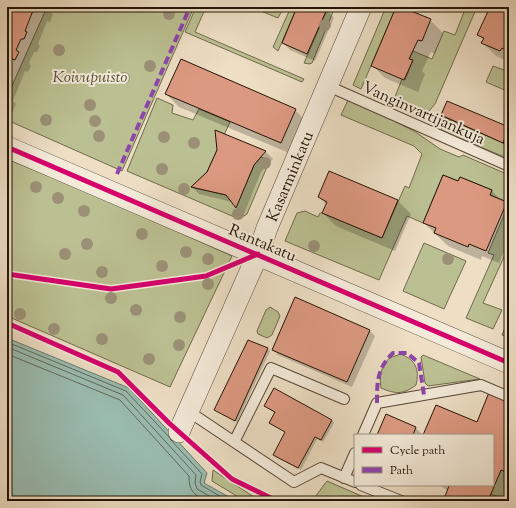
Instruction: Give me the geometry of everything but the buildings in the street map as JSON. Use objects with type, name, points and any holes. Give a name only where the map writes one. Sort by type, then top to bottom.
[{"type":"street","name":"Kasarminkatu","points":[[179,432],[258,254],[267,228],[361,7]]},
{"type":"street","name":"Rantakatu","points":[[7,147],[509,362]]},
{"type":"lane","name":"Vanginvartijankuja","points":[[328,86],[509,166]]},
{"type":"lane","points":[[234,442],[271,368],[344,399]]},
{"type":"lane","points":[[363,434],[377,402],[481,385],[509,397]]},
{"type":"lane","points":[[188,411],[294,482],[321,468],[354,482]]},
{"type":"lane","points":[[344,478],[354,455]]},
{"type":"lane","points":[[364,486],[401,501]]},
{"type":"green space","name":"Koivupuisto","points":[[47,7],[194,7],[122,171],[7,120],[7,97]]},
{"type":"green space","points":[[196,7],[206,7],[195,32],[304,79],[302,82],[185,32]]},
{"type":"green space","points":[[251,7],[284,7],[278,18]]},
{"type":"green space","points":[[291,7],[297,7],[278,51],[273,47]]},
{"type":"green space","points":[[321,7],[335,7],[312,63],[304,63],[327,10]]},
{"type":"green space","points":[[386,7],[396,7],[361,89],[353,85]]},
{"type":"green space","points":[[466,7],[477,7],[435,104],[425,116],[393,102],[402,79],[405,80],[413,60],[409,59],[413,51],[432,59],[444,31],[455,35]]},
{"type":"green space","points":[[509,58],[509,92],[486,82],[493,66],[504,70]]},
{"type":"green space","points":[[157,98],[173,105],[172,113],[193,120],[199,109],[230,122],[207,172],[191,187],[226,195],[236,207],[254,165],[261,157],[270,160],[247,214],[239,219],[127,171]]},
{"type":"green space","points":[[349,98],[414,131],[440,149],[459,157],[463,155],[509,175],[509,203],[490,195],[492,190],[460,177],[458,181],[443,175],[423,223],[407,216],[379,280],[285,241],[297,213],[305,211],[318,217],[320,213],[322,213],[382,238],[405,186],[409,188],[422,154],[414,146],[341,115]]},
{"type":"green space","points":[[444,117],[509,145],[509,159],[441,130]]},
{"type":"green space","points":[[7,159],[109,201],[232,256],[170,387],[7,316]]},
{"type":"green space","points":[[509,203],[509,246],[483,303],[502,310],[493,329],[466,318],[494,255],[488,253]]},
{"type":"green space","points":[[424,243],[466,261],[444,309],[403,291]]},
{"type":"green space","points":[[270,307],[278,312],[280,316],[272,335],[267,338],[258,334],[257,331],[266,310]]},
{"type":"green space","points":[[509,319],[509,337],[502,335]]},
{"type":"green space","points":[[400,354],[405,356],[415,365],[417,369],[416,385],[403,392],[395,392],[381,388],[380,380],[383,367],[390,358]]},
{"type":"green space","points":[[423,355],[480,379],[428,386],[425,383],[421,357]]},
{"type":"green space","points":[[213,470],[260,501],[245,501],[212,481]]},
{"type":"green space","points":[[501,470],[509,473],[509,501],[490,494]]},
{"type":"green space","points":[[327,481],[373,501],[312,501]]},
{"type":"water","points":[[7,338],[129,388],[207,473],[204,483],[236,501],[7,501]]},
{"type":"marked path","points":[[117,174],[190,7]]},
{"type":"marked path","points":[[377,403],[379,376],[384,364],[393,353],[407,353],[419,363],[424,395]]},
{"type":"cycle path","points":[[7,147],[509,363]]},
{"type":"cycle path","points":[[7,274],[111,289],[206,276],[258,254]]},
{"type":"cycle path","points":[[7,323],[118,372],[169,423],[232,479],[277,501]]}]
